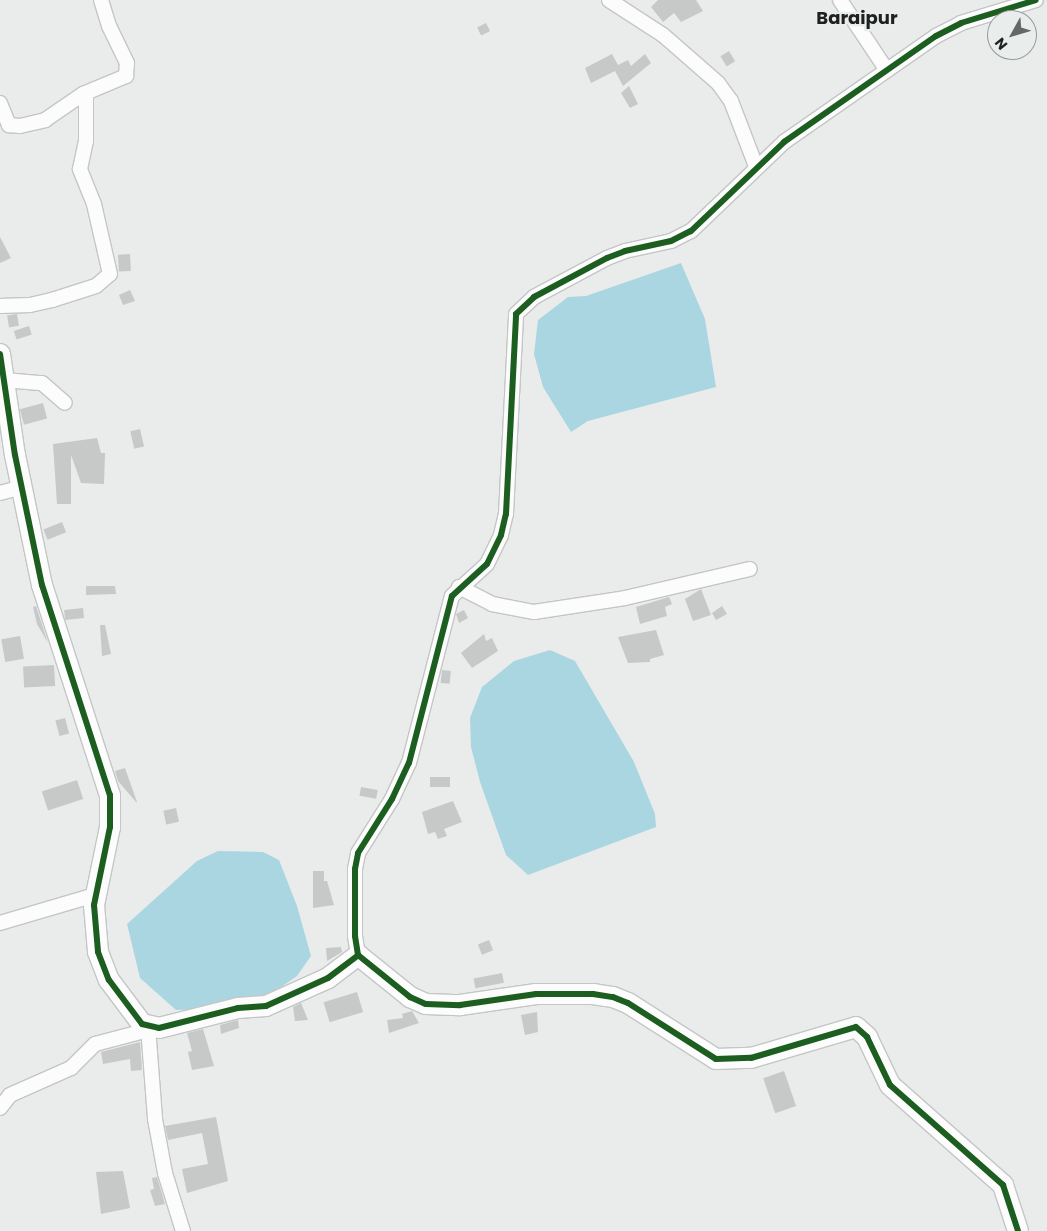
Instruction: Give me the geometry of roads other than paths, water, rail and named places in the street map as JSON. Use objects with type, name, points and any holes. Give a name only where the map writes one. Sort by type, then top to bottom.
[{"type":"street","points":[[0,104],[9,125],[20,126],[52,116],[86,93],[126,76],[129,70],[101,0]]},
{"type":"street","points":[[609,0],[663,35],[718,83],[731,101],[756,166]]},
{"type":"street","points":[[840,0],[886,69]]},
{"type":"street","points":[[1018,1231],[1003,1185],[890,1085],[867,1037],[856,1026],[750,1058],[716,1059],[628,1003],[593,994],[536,994],[460,1005],[426,1004],[410,997],[358,955],[355,926],[358,853],[406,771],[447,607],[459,587],[491,559],[506,514],[516,314],[534,297],[607,258],[682,237],[756,166],[784,142],[886,69],[950,28],[1036,0]]},
{"type":"street","points":[[0,306],[30,305],[52,300],[96,286],[110,274],[94,204],[80,169],[86,141],[86,93]]},
{"type":"street","points":[[0,354],[22,487],[42,585],[110,795],[110,826],[95,895],[96,936],[103,968],[119,995],[148,1028],[155,1119],[165,1173],[183,1231]]},
{"type":"street","points":[[4,380],[42,383],[66,403]]},
{"type":"street","points":[[0,493],[22,487]]},
{"type":"street","points":[[459,587],[492,604],[534,612],[625,598],[750,569]]},
{"type":"street","points":[[0,924],[95,895]]},
{"type":"street","points":[[0,1108],[10,1095],[71,1068],[95,1044],[148,1028],[171,1026],[238,1008],[266,1006],[328,978],[358,955]]},
{"type":"water","points":[[681,263],[705,319],[716,387],[588,421],[571,432],[543,387],[534,354],[538,320],[568,297],[586,296]]},
{"type":"water","points":[[550,650],[575,661],[634,762],[655,814],[656,827],[528,875],[506,855],[480,782],[471,747],[470,718],[482,687],[514,661]]},
{"type":"water","points":[[218,851],[263,852],[279,860],[297,906],[311,956],[297,976],[274,992],[253,1000],[215,1009],[176,1010],[140,978],[127,924],[197,861]]},
{"type":"district","name":"Baraipur","points":[[857,18]]}]
